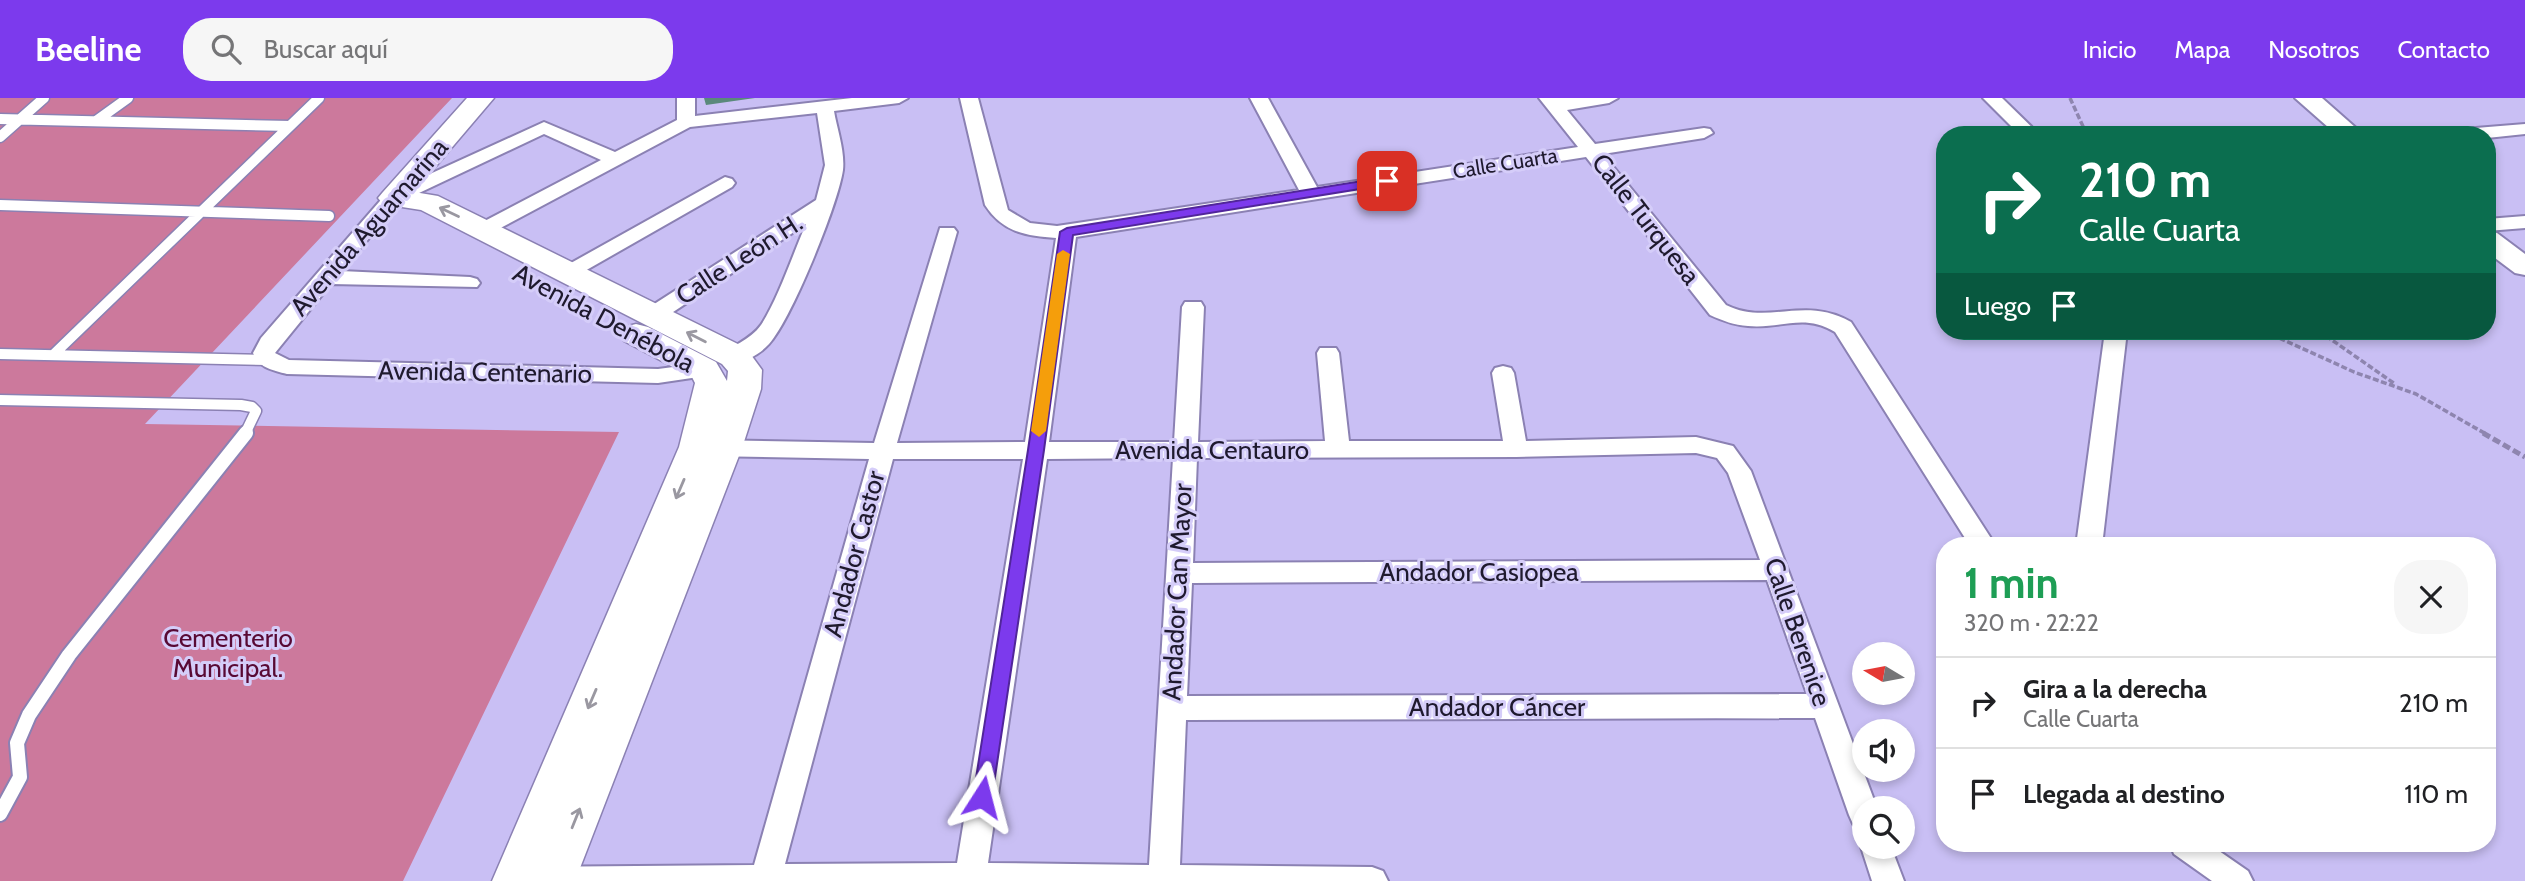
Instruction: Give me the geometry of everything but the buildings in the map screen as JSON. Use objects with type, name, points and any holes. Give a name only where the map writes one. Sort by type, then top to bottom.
[{"type":"main road","name":"Avenida Aguamarina","points":[[393,198],[481,98]]},
{"type":"main road","points":[[2307,98],[2341,126]]},
{"type":"main road","name":"Avenida Denébola","points":[[393,198],[428,202],[569,272],[653,315],[719,363]]},
{"type":"main road","name":"Avenida Denébola","points":[[393,198],[406,216],[719,363]]},
{"type":"main road","points":[[2496,246],[2525,267]]},
{"type":"main road","name":"Avenida Denébola","points":[[534,881],[711,448],[712,383],[719,363]]},
{"type":"street","points":[[686,98],[686,122]]},
{"type":"street","points":[[484,229],[686,122],[898,98]]},
{"type":"street","name":"Calle Cuarta","points":[[969,98],[995,205],[1001,217],[1016,226],[1038,231],[1067,232],[1704,133]]},
{"type":"street","points":[[1259,98],[1310,193]]},
{"type":"street","points":[[1552,102],[1609,98]]},
{"type":"street","points":[[1992,98],[2022,126]]},
{"type":"street","name":"Calle Turquesa","points":[[1552,102],[1718,310],[1732,319],[1755,320],[1809,314],[1835,320],[1851,337],[1977,537]]},
{"type":"street","name":"Avenida Denébola","points":[[719,363],[750,350],[763,338],[774,321],[825,203],[834,165],[825,108]]},
{"type":"street","points":[[393,198],[544,127],[615,159]]},
{"type":"street","points":[[2496,131],[2525,129]]},
{"type":"street","points":[[569,272],[725,183]]},
{"type":"street","name":"Avenida Aguamarina","points":[[267,360],[264,353],[269,343],[393,198]]},
{"type":"street","name":"Calle León H.","points":[[653,315],[825,203]]},
{"type":"street","points":[[2496,224],[2525,222]]},
{"type":"street","name":"Andador Castor","points":[[765,878],[883,451],[947,232]]},
{"type":"street","points":[[970,877],[1067,232]]},
{"type":"street","points":[[324,277],[470,283]]},
{"type":"street","name":"Andador Can Mayor","points":[[1164,878],[1193,307]]},
{"type":"street","points":[[2090,537],[2115,340]]},
{"type":"street","points":[[1328,354],[1338,450]]},
{"type":"street","name":"Avenida Centenario","points":[[267,360],[288,367],[658,376],[719,363]]},
{"type":"street","points":[[1503,373],[1516,449]]},
{"type":"street","name":"Avenida Centauro","points":[[711,448],[883,451],[1338,450],[1696,445],[1725,452]]},
{"type":"street","name":"Calle Berenice","points":[[1725,452],[1738,471],[1777,570],[1857,796]]},
{"type":"street","name":"Andador Casiopea","points":[[1180,573],[1777,570]]},
{"type":"street","name":"Andador Cáncer","points":[[1171,708],[1824,706]]},
{"type":"street","points":[[2196,852],[2237,881]]},
{"type":"street","points":[[1880,859],[1888,881]]},
{"type":"street","points":[[534,881],[970,877],[1372,881]]},
{"type":"lane","points":[[0,137],[44,98]]},
{"type":"lane","points":[[95,121],[128,98]]},
{"type":"lane","points":[[53,355],[319,98]]},
{"type":"lane","points":[[0,119],[290,126]]},
{"type":"lane","points":[[0,205],[329,216]]},
{"type":"lane","points":[[0,354],[267,360]]},
{"type":"lane","points":[[0,400],[241,405],[252,407],[256,411],[244,436],[69,655],[29,715],[17,743],[20,777],[0,814]]},
{"type":"path","points":[[2070,98],[2083,126]]},
{"type":"path","points":[[2284,340],[2444,409],[2525,457]]},
{"type":"path","points":[[2332,340],[2401,389]]},
{"type":"green space","name":"Cementerio Municipal.","points":[[0,98],[452,98],[145,424],[619,432],[403,881],[0,881]]},
{"type":"slow traffic","points":[[1039,431],[1063,254]]},
{"type":"route","points":[[982,797],[1067,232],[1387,181]]}]
